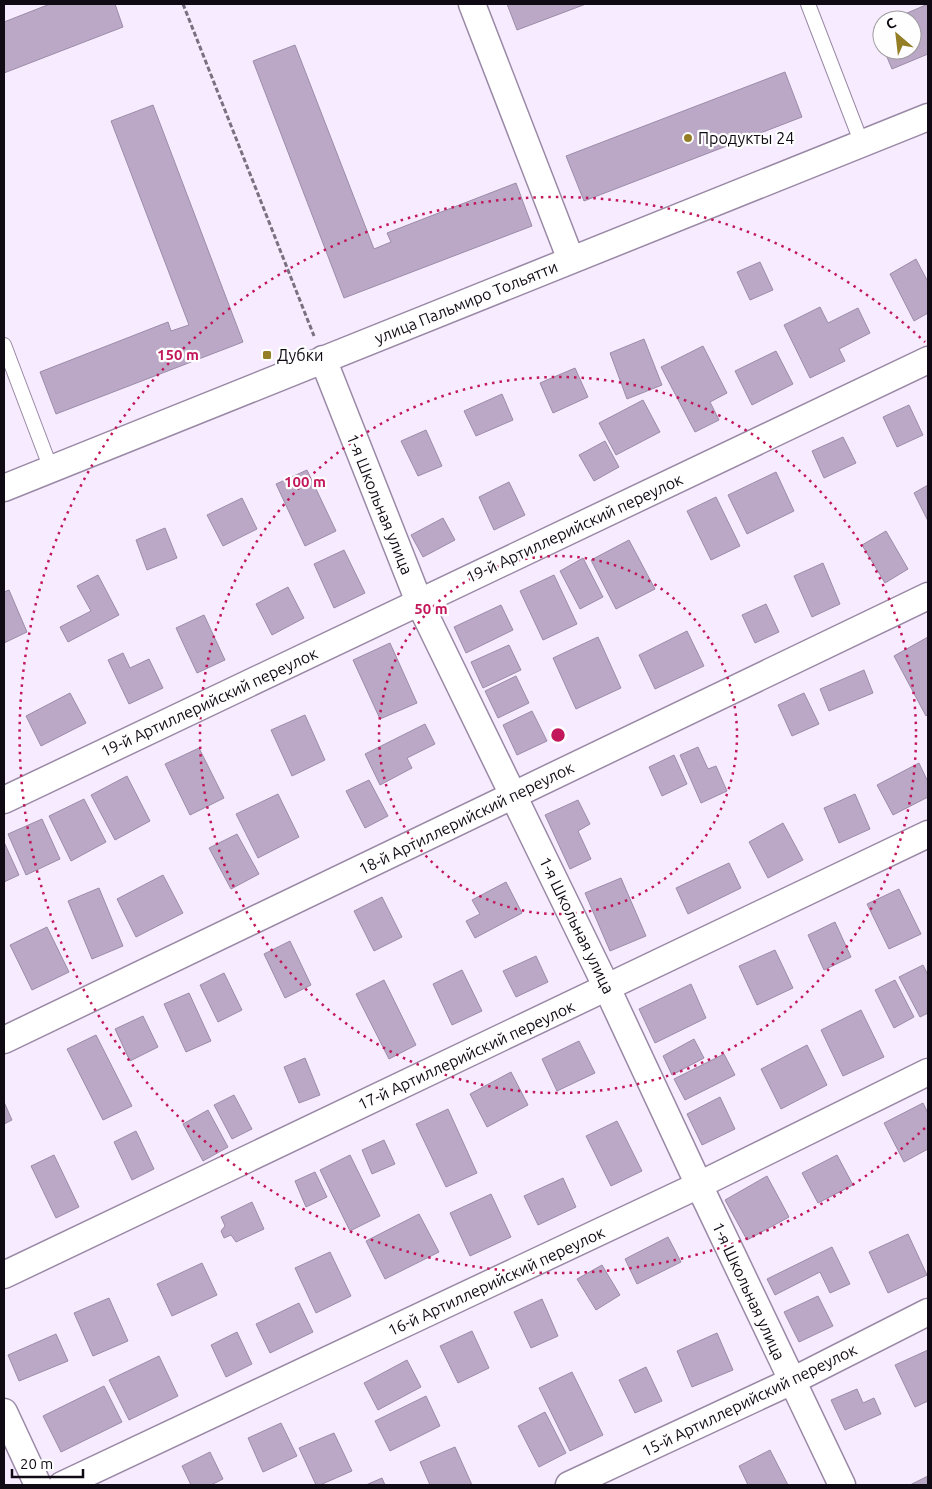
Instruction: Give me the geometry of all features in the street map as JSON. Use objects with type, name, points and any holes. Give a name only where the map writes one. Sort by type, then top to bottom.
[{"type":"street","points":[[472,4],[571,260]]},
{"type":"street","name":"улица Пальмиро Тольятти","points":[[4,488],[928,117]]},
{"type":"street","name":"1-я Школьная улица","points":[[324,359],[419,602],[515,795],[842,1485]]},
{"type":"street","name":"19-й Артиллерийский переулок","points":[[4,800],[928,360]]},
{"type":"street","name":"18-й Артиллерийский переулок","points":[[4,1040],[928,596]]},
{"type":"street","name":"17-й Артиллерийский переулок","points":[[4,1275],[928,834]]},
{"type":"street","name":"16-й Артиллерийский переулок","points":[[62,1485],[699,1185],[928,1072]]},
{"type":"street","name":"15-й Артиллерийский переулок","points":[[569,1485],[792,1381],[928,1312]]},
{"type":"street","points":[[4,1412],[38,1485]]},
{"type":"lane","points":[[808,4],[862,144]]},
{"type":"lane","points":[[4,345],[52,469]]},
{"type":"path","points":[[183,4],[324,359]]},
{"type":"building","points":[[50,4],[115,4],[123,27],[4,73],[4,22]]},
{"type":"building","points":[[507,4],[586,4],[517,30]]},
{"type":"building","points":[[928,4],[928,54],[922,56],[922,10],[914,10]]},
{"type":"building","points":[[295,45],[374,249],[391,242],[387,233],[516,183],[532,226],[344,298],[253,61]]},
{"type":"building","points":[[888,60],[914,60],[892,69]]},
{"type":"building","points":[[785,72],[802,117],[584,201],[566,156]]},
{"type":"building","points":[[153,105],[243,342],[56,414],[40,372],[168,322],[171,331],[189,325],[111,121]]},
{"type":"building","points":[[916,259],[928,282],[928,313],[914,321],[890,274]]},
{"type":"building","points":[[760,262],[773,290],[750,300],[737,272]]},
{"type":"building","points":[[820,307],[828,323],[858,308],[870,333],[839,349],[845,361],[810,378],[784,325]]},
{"type":"building","points":[[644,339],[662,385],[627,399],[610,353]]},
{"type":"building","points":[[703,346],[727,393],[710,402],[719,420],[695,432],[661,367]]},
{"type":"building","points":[[776,351],[793,384],[752,405],[735,371]]},
{"type":"building","points":[[575,368],[588,397],[553,413],[540,383]]},
{"type":"building","points":[[502,394],[513,420],[476,436],[464,411]]},
{"type":"building","points":[[643,400],[660,432],[616,455],[599,423]]},
{"type":"building","points":[[909,405],[923,435],[897,447],[883,417]]},
{"type":"building","points":[[426,430],[442,466],[418,476],[401,441]]},
{"type":"building","points":[[843,437],[856,463],[824,478],[812,451]]},
{"type":"building","points":[[605,441],[619,467],[594,481],[579,455]]},
{"type":"building","points":[[307,470],[336,531],[305,546],[276,484]]},
{"type":"building","points":[[776,472],[794,511],[747,534],[728,495]]},
{"type":"building","points":[[509,482],[525,515],[494,530],[479,497]]},
{"type":"building","points":[[928,485],[928,521],[914,493]]},
{"type":"building","points":[[716,497],[740,546],[711,560],[687,511]]},
{"type":"building","points":[[242,498],[257,529],[223,546],[207,515]]},
{"type":"building","points":[[443,518],[455,540],[423,557],[411,535]]},
{"type":"building","points":[[165,528],[177,558],[147,570],[136,540]]},
{"type":"building","points":[[886,531],[908,569],[885,583],[862,545]]},
{"type":"building","points":[[629,540],[655,589],[616,609],[591,560]]},
{"type":"building","points":[[344,550],[365,593],[334,608],[314,564]]},
{"type":"building","points":[[583,558],[603,597],[580,609],[560,571]]},
{"type":"building","points":[[823,563],[840,604],[812,617],[794,576]]},
{"type":"building","points":[[98,575],[119,615],[68,642],[60,627],[91,611],[77,586]]},
{"type":"building","points":[[554,575],[577,624],[543,640],[520,591]]},
{"type":"building","points":[[288,587],[304,618],[272,635],[256,604]]},
{"type":"building","points":[[9,590],[27,632],[4,643],[4,592]]},
{"type":"building","points":[[766,604],[779,632],[755,643],[742,615]]},
{"type":"building","points":[[501,605],[513,630],[466,653],[454,627]]},
{"type":"building","points":[[204,615],[225,660],[197,673],[176,628]]},
{"type":"building","points":[[687,631],[704,666],[655,689],[639,655]]},
{"type":"building","points":[[598,637],[621,688],[576,709],[553,658]]},
{"type":"building","points":[[928,637],[928,714],[926,716],[894,656]]},
{"type":"building","points":[[390,643],[417,703],[380,719],[353,660]]},
{"type":"building","points":[[509,645],[521,670],[483,688],[471,662]]},
{"type":"building","points":[[123,653],[130,668],[149,659],[163,688],[129,704],[108,660]]},
{"type":"building","points":[[864,670],[873,693],[829,711],[820,689]]},
{"type":"building","points":[[516,676],[529,703],[498,718],[485,691]]},
{"type":"building","points":[[70,693],[86,723],[41,746],[26,716]]},
{"type":"building","points":[[804,693],[819,724],[792,736],[778,705]]},
{"type":"building","points":[[532,711],[547,741],[517,755],[503,725]]},
{"type":"building","points":[[305,715],[325,760],[292,776],[271,730]]},
{"type":"building","points":[[425,724],[435,744],[407,758],[412,768],[380,785],[365,754]]},
{"type":"building","points":[[698,747],[708,769],[716,766],[727,791],[701,803],[680,755]]},
{"type":"building","points":[[199,748],[224,798],[190,815],[165,764]]},
{"type":"building","points":[[674,755],[687,784],[662,796],[649,767]]},
{"type":"building","points":[[919,763],[928,782],[928,797],[893,815],[877,785]]},
{"type":"building","points":[[127,776],[150,821],[115,840],[91,795]]},
{"type":"building","points":[[369,780],[388,816],[365,828],[346,791]]},
{"type":"building","points":[[278,794],[299,837],[258,858],[236,814]]},
{"type":"building","points":[[855,794],[870,829],[839,843],[824,808]]},
{"type":"building","points":[[84,799],[106,842],[71,861],[49,816]]},
{"type":"building","points":[[578,800],[590,824],[578,831],[591,859],[570,869],[545,815]]},
{"type":"building","points":[[42,819],[60,859],[26,875],[8,834]]},
{"type":"building","points":[[783,823],[803,860],[768,878],[749,842]]},
{"type":"building","points":[[237,834],[259,874],[231,889],[209,848]]},
{"type":"building","points":[[4,842],[19,875],[4,882]]},
{"type":"building","points":[[729,863],[741,888],[688,914],[676,888]]},
{"type":"building","points":[[163,875],[183,913],[136,937],[117,899]]},
{"type":"building","points":[[621,878],[646,936],[610,951],[585,893]]},
{"type":"building","points":[[506,882],[522,913],[475,938],[466,921],[480,914],[472,900]]},
{"type":"building","points":[[99,888],[123,946],[92,959],[68,901]]},
{"type":"building","points":[[899,889],[921,934],[889,949],[867,904]]},
{"type":"building","points":[[382,897],[402,937],[374,951],[354,911]]},
{"type":"building","points":[[835,922],[851,957],[824,970],[808,935]]},
{"type":"building","points":[[47,927],[69,972],[32,990],[10,945]]},
{"type":"building","points":[[290,941],[311,985],[285,998],[264,954]]},
{"type":"building","points":[[775,950],[793,988],[757,1005],[739,966]]},
{"type":"building","points":[[536,956],[548,982],[516,997],[503,971]]},
{"type":"building","points":[[923,965],[928,975],[928,1013],[920,1017],[899,977]]},
{"type":"building","points":[[462,970],[482,1011],[452,1025],[433,984]]},
{"type":"building","points":[[224,973],[242,1010],[218,1022],[200,985]]},
{"type":"building","points":[[384,980],[416,1045],[389,1059],[356,994]]},
{"type":"building","points":[[895,980],[914,1017],[894,1028],[875,990]]},
{"type":"building","points":[[691,984],[706,1018],[655,1043],[639,1009]]},
{"type":"building","points":[[189,993],[211,1041],[186,1052],[164,1004]]},
{"type":"building","points":[[861,1010],[884,1057],[843,1076],[821,1030]]},
{"type":"building","points":[[143,1016],[158,1047],[130,1061],[115,1029]]},
{"type":"building","points":[[96,1035],[132,1106],[103,1120],[67,1049]]},
{"type":"building","points":[[694,1039],[704,1058],[672,1075],[663,1056]]},
{"type":"building","points":[[579,1041],[595,1073],[557,1091],[542,1059]]},
{"type":"building","points":[[807,1045],[827,1085],[781,1109],[761,1069]]},
{"type":"building","points":[[724,1054],[735,1075],[685,1100],[674,1079]]},
{"type":"building","points":[[305,1058],[320,1095],[299,1103],[284,1067]]},
{"type":"building","points":[[511,1072],[528,1105],[487,1127],[470,1094]]},
{"type":"building","points":[[234,1095],[252,1129],[232,1139],[214,1105]]},
{"type":"building","points":[[720,1097],[735,1129],[702,1145],[687,1114]]},
{"type":"building","points":[[4,1102],[12,1120],[4,1124]]},
{"type":"building","points":[[923,1103],[928,1113],[928,1149],[904,1162],[884,1123]]},
{"type":"building","points":[[448,1109],[477,1173],[446,1187],[416,1124]]},
{"type":"building","points":[[208,1110],[228,1147],[203,1161],[183,1124]]},
{"type":"building","points":[[617,1121],[642,1171],[611,1186],[586,1136]]},
{"type":"building","points":[[136,1131],[154,1169],[132,1180],[114,1142]]},
{"type":"building","points":[[384,1140],[395,1164],[372,1174],[362,1150]]},
{"type":"building","points":[[54,1155],[79,1207],[56,1218],[31,1166]]},
{"type":"building","points":[[350,1155],[380,1216],[350,1231],[320,1170]]},
{"type":"building","points":[[837,1155],[853,1185],[818,1203],[802,1173]]},
{"type":"building","points":[[315,1172],[327,1197],[306,1207],[295,1181]]},
{"type":"building","points":[[767,1176],[789,1217],[747,1240],[725,1200]]},
{"type":"building","points":[[563,1178],[576,1207],[538,1225],[524,1196]]},
{"type":"building","points":[[491,1194],[511,1237],[470,1256],[450,1213]]},
{"type":"building","points":[[252,1202],[264,1229],[236,1242],[231,1235],[224,1238],[221,1231],[225,1226],[221,1217]]},
{"type":"building","points":[[419,1214],[439,1252],[385,1279],[366,1241]]},
{"type":"building","points":[[908,1234],[927,1275],[888,1293],[869,1252]]},
{"type":"building","points":[[668,1237],[681,1262],[637,1284],[625,1259]]},
{"type":"building","points":[[832,1247],[850,1284],[830,1293],[820,1272],[775,1295],[767,1279]]},
{"type":"building","points":[[330,1252],[351,1296],[316,1313],[295,1268]]},
{"type":"building","points":[[202,1263],[217,1295],[172,1316],[157,1284]]},
{"type":"building","points":[[602,1265],[620,1295],[596,1310],[577,1279]]},
{"type":"building","points":[[818,1296],[833,1326],[799,1342],[784,1312]]},
{"type":"building","points":[[109,1298],[128,1341],[93,1356],[74,1313]]},
{"type":"building","points":[[542,1299],[558,1336],[531,1348],[514,1312]]},
{"type":"building","points":[[299,1303],[313,1332],[270,1353],[256,1324]]},
{"type":"building","points":[[472,1331],[489,1368],[458,1383],[440,1346]]},
{"type":"building","points":[[237,1332],[252,1364],[226,1377],[211,1345]]},
{"type":"building","points":[[717,1333],[733,1370],[692,1387],[677,1351]]},
{"type":"building","points":[[56,1334],[68,1361],[19,1381],[8,1355]]},
{"type":"building","points":[[928,1350],[928,1401],[915,1407],[895,1365]]},
{"type":"building","points":[[159,1356],[178,1396],[129,1420],[109,1380]]},
{"type":"building","points":[[407,1360],[421,1387],[378,1410],[364,1383]]},
{"type":"building","points":[[646,1367],[662,1401],[635,1413],[619,1380]]},
{"type":"building","points":[[572,1372],[603,1435],[570,1451],[539,1388]]},
{"type":"building","points":[[104,1386],[122,1422],[61,1452],[43,1416]]},
{"type":"building","points":[[857,1389],[863,1403],[874,1398],[881,1414],[845,1430],[831,1400]]},
{"type":"building","points":[[426,1396],[440,1426],[390,1451],[375,1421]]},
{"type":"building","points":[[545,1412],[566,1453],[539,1467],[518,1426]]},
{"type":"building","points":[[281,1423],[297,1456],[263,1472],[248,1438]]},
{"type":"building","points":[[334,1433],[352,1471],[316,1485],[299,1448]]},
{"type":"building","points":[[455,1447],[472,1485],[430,1485],[420,1462]]},
{"type":"building","points":[[770,1450],[788,1485],[748,1485],[739,1466]]},
{"type":"building","points":[[210,1452],[223,1479],[211,1485],[191,1485],[182,1466]]},
{"type":"building","points":[[928,1476],[928,1485],[910,1485]]},
{"type":"building","points":[[382,1478],[385,1485],[366,1485]]},
{"type":"place","name":"Продукты 24","points":[[688,138]]},
{"type":"place","name":"Дубки","points":[[267,355]]}]
